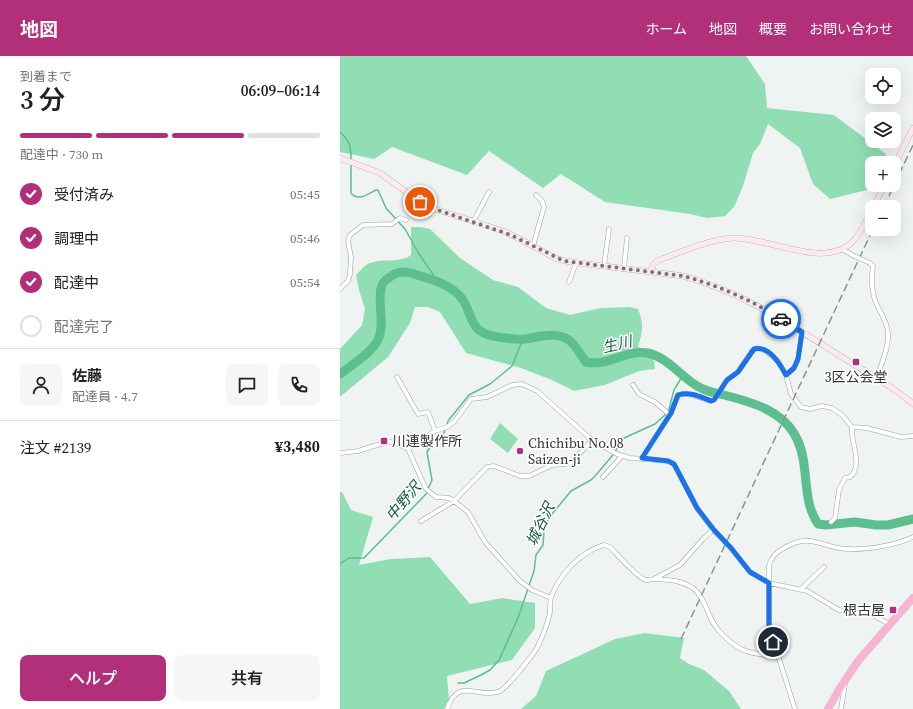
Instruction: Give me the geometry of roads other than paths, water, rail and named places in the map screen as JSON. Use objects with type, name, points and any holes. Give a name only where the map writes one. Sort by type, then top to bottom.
[{"type":"highway","points":[[828,709],[846,677],[858,661],[913,598]]},
{"type":"street","points":[[899,156],[913,128]]},
{"type":"street","points":[[340,158],[380,173],[426,205],[511,235],[557,259],[576,263],[677,274],[700,280],[748,301],[802,332],[877,378],[913,404]]},
{"type":"street","points":[[473,222],[489,192]]},
{"type":"street","points":[[533,246],[544,207],[542,201],[536,195]]},
{"type":"street","points":[[340,289],[349,278],[351,257],[348,241],[350,235],[363,226],[392,224],[400,218],[406,220]]},
{"type":"street","points":[[651,271],[653,265],[657,261],[720,240],[732,238],[752,240],[820,254],[829,253],[842,249],[855,240],[865,223]]},
{"type":"street","points":[[604,266],[609,229]]},
{"type":"street","points":[[624,268],[627,238]]},
{"type":"street","points":[[842,249],[873,266],[871,281],[876,303],[886,323],[888,332],[888,342],[877,378]]},
{"type":"street","points":[[569,282],[576,263]]},
{"type":"street","points":[[786,375],[794,368],[798,359],[802,332]]},
{"type":"street","points":[[642,458],[670,415],[678,395],[692,395],[711,401],[716,398],[727,380],[738,372],[752,351],[757,348],[766,351],[774,358],[786,375],[791,394],[801,407],[810,409],[822,406],[832,408],[842,415],[852,427],[867,428],[901,438],[913,436]]},
{"type":"street","points":[[397,377],[418,414],[428,412],[435,431]]},
{"type":"street","points":[[408,449],[435,431],[447,427],[454,422],[471,399],[487,397],[512,385],[522,384],[537,391],[548,399],[592,440],[617,454],[622,456],[668,461],[674,464],[697,508],[750,572],[769,583],[807,591],[839,610],[873,615],[889,624]]},
{"type":"street","points":[[633,385],[639,394],[659,406],[670,415]]},
{"type":"street","points":[[831,522],[835,518],[841,485],[845,478],[850,477],[854,472],[856,458],[851,433],[852,427]]},
{"type":"street","points":[[421,521],[454,501],[488,467],[494,466],[520,476],[529,476],[552,466],[572,462],[592,440]]},
{"type":"street","points":[[340,453],[358,451],[390,442],[408,449],[426,489],[436,497],[448,498],[454,501],[468,512],[485,542],[520,581],[532,590],[550,598]]},
{"type":"street","points":[[603,476],[622,456]]},
{"type":"street","points":[[653,579],[680,565],[703,539],[714,530]]},
{"type":"street","points":[[795,709],[769,627],[770,560],[779,550],[797,541],[814,541],[850,550],[885,545],[913,537]]},
{"type":"street","points":[[447,709],[451,698],[458,692],[472,691],[489,693],[499,691],[519,671],[534,653],[550,613],[550,598],[565,571],[594,549],[604,545],[610,547],[640,577],[647,580],[672,580],[686,584],[694,589],[703,601],[715,627],[735,647],[750,653],[777,656]]},
{"type":"street","points":[[801,590],[824,567]]},
{"type":"street","points":[[842,709],[846,677]]},
{"type":"waterway","points":[[340,132],[349,144],[351,160]]},
{"type":"waterway","points":[[351,164],[351,193],[354,196],[360,197],[378,190],[386,208],[405,229],[419,254],[437,280]]},
{"type":"waterway","name":"生川","points":[[340,374],[366,354],[378,340],[381,326],[380,291],[383,283],[392,275],[397,273],[410,273],[439,282],[458,294],[466,305],[474,324],[486,334],[511,339],[525,339],[547,335],[564,337],[572,342],[586,362],[594,363],[632,353],[648,353],[663,359],[694,384],[704,389],[745,401],[766,409],[776,415],[791,429],[801,449],[809,504],[818,524],[826,525],[855,522],[888,525],[913,519]]},
{"type":"waterway","name":"中野沢","points":[[447,425],[448,421],[469,395],[490,384],[512,366],[522,339]]},
{"type":"waterway","name":"城谷沢","points":[[458,683],[464,683],[490,670],[499,660],[518,618],[534,571],[536,555],[543,545],[544,531],[552,514],[571,491],[591,480],[596,475],[612,456],[624,438],[655,424],[665,415],[669,409],[674,390],[683,375]]},
{"type":"waterway","name":"中野沢","points":[[340,564],[349,558],[364,558],[426,494],[432,480],[427,452],[436,438],[444,433],[445,429]]},
{"type":"railway","points":[[901,170],[913,145]]},
{"type":"railway","points":[[887,200],[891,192]]},
{"type":"railway","points":[[681,639],[870,236]]},
{"type":"place","name":"3区公会堂","points":[[856,362]]},
{"type":"place","name":"川連製作所","points":[[384,441]]},
{"type":"place","name":"Chichibu No.08 Saizen-ji","points":[[520,451]]},
{"type":"place","name":"根古屋","points":[[893,610]]}]
